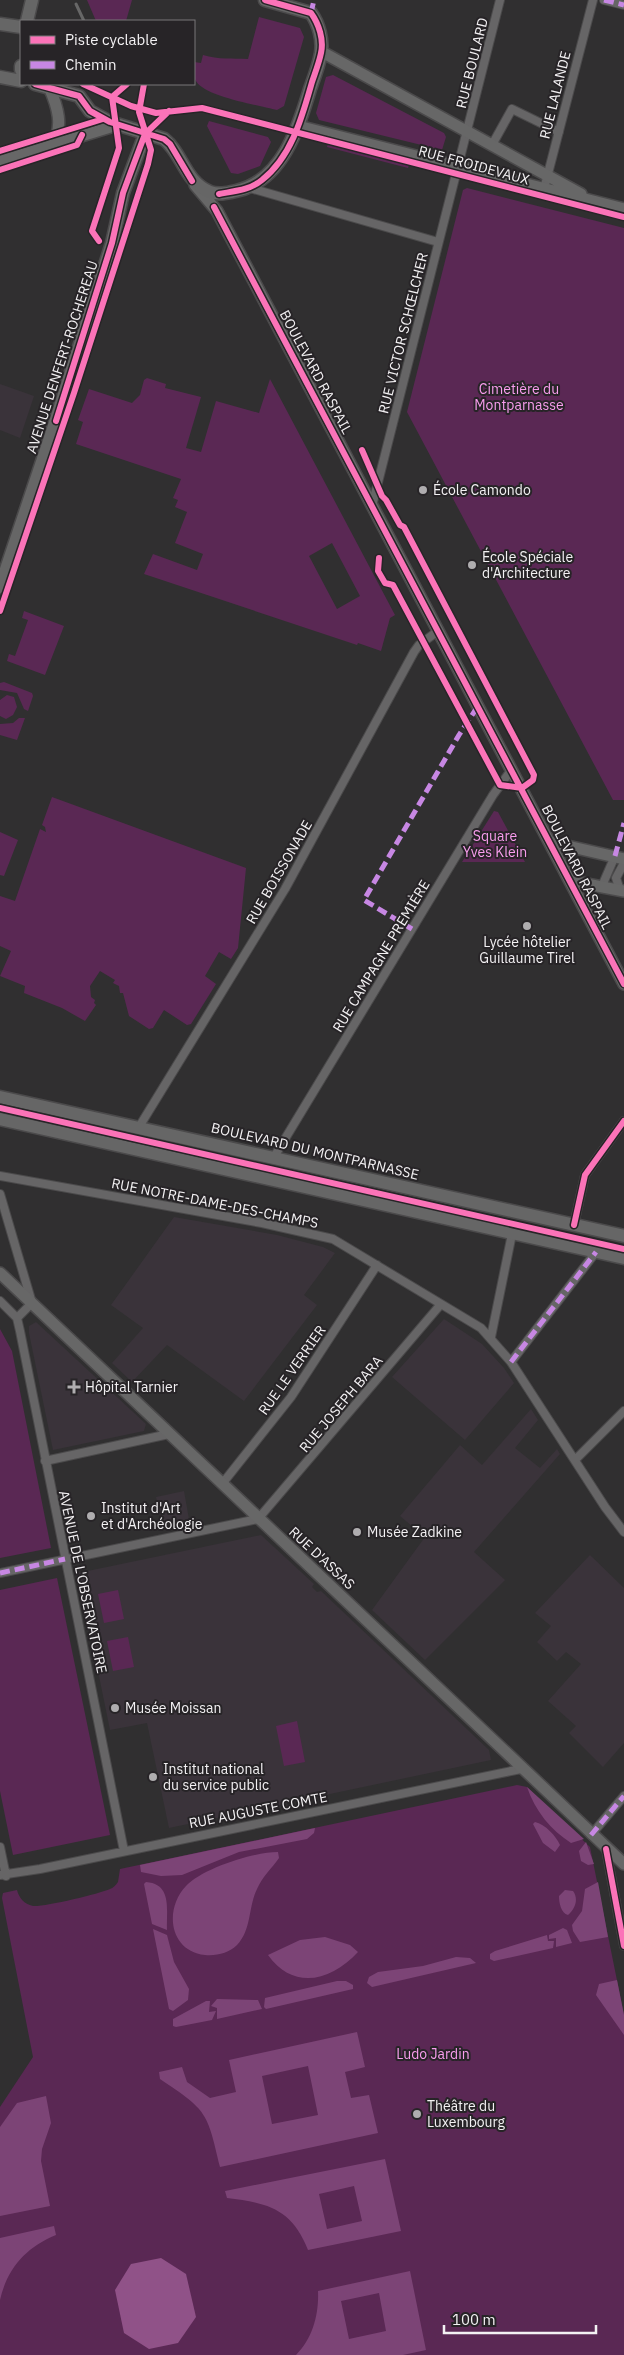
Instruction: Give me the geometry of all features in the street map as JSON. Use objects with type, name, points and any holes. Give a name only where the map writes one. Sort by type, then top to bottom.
[{"type":"main road","points":[[27,20],[32,0]]},
{"type":"main road","points":[[40,85],[78,96],[90,111],[117,125],[164,139],[170,144],[192,181],[219,194],[250,188],[269,173],[290,145],[322,52],[318,26],[311,13],[264,0]]},
{"type":"main road","points":[[0,24],[20,27]]},
{"type":"main road","name":"RUE FROIDEVAUX","points":[[322,52],[595,202]]},
{"type":"main road","points":[[0,77],[20,81]]},
{"type":"main road","points":[[49,87],[59,117],[58,133],[51,145]]},
{"type":"main road","points":[[0,161],[117,125]]},
{"type":"main road","name":"RUE FROIDEVAUX","points":[[298,126],[624,209]]},
{"type":"main road","name":"AVENUE DENFERT-ROCHEREAU","points":[[0,587],[54,426],[112,243],[123,193],[145,134]]},
{"type":"main road","name":"BOULEVARD RASPAIL","points":[[192,181],[214,207],[624,984]]},
{"type":"main road","points":[[214,207],[219,194]]},
{"type":"main road","points":[[550,842],[621,859]]},
{"type":"main road","points":[[571,881],[622,890]]},
{"type":"main road","name":"BOULEVARD DU MONTPARNASSE","points":[[0,1097],[624,1236]]},
{"type":"main road","points":[[0,1119],[624,1258]]},
{"type":"main road","name":"RUE D'ASSAS","points":[[0,1273],[591,1835],[624,1864]]},
{"type":"street","name":"RUE BOULARD","points":[[457,166],[500,0]]},
{"type":"street","name":"RUE LALANDE","points":[[544,189],[593,0]]},
{"type":"street","points":[[604,0],[624,5]]},
{"type":"street","points":[[492,145],[512,109],[559,132]]},
{"type":"street","name":"RUE VICTOR SCHŒLCHER","points":[[372,506],[457,166]]},
{"type":"street","points":[[250,188],[438,242]]},
{"type":"street","name":"RUE BOISSONADE","points":[[139,1127],[285,889],[414,652],[419,645],[438,631]]},
{"type":"street","name":"RUE CAMPAGNE PREMIÈRE","points":[[274,1157],[493,795],[512,769]]},
{"type":"street","points":[[602,886],[621,859]]},
{"type":"street","points":[[621,859],[616,878],[622,890]]},
{"type":"street","points":[[574,1225],[585,1175],[624,1121]]},
{"type":"street","name":"RUE NOTRE-DAME-DES-CHAMPS","points":[[0,1176],[262,1222],[333,1239],[481,1328],[491,1337],[511,1362],[624,1532]]},
{"type":"street","points":[[0,1194],[32,1303],[17,1318],[0,1301]]},
{"type":"street","points":[[491,1337],[512,1234]]},
{"type":"street","points":[[511,1362],[596,1252]]},
{"type":"street","name":"RUE LE VERRIER","points":[[222,1484],[291,1397],[377,1265]]},
{"type":"street","name":"RUE JOSEPH BARA","points":[[258,1519],[442,1304]]},
{"type":"street","name":"AVENUE DE L'OBSERVATOIRE","points":[[17,1318],[124,1851]]},
{"type":"street","points":[[575,1460],[624,1411]]},
{"type":"street","points":[[46,1461],[169,1434]]},
{"type":"street","points":[[0,1573],[258,1519]]},
{"type":"street","name":"RUE AUGUSTE COMTE","points":[[3,1876],[521,1768]]},
{"type":"street","points":[[591,1835],[624,1796]]},
{"type":"street","points":[[0,1847],[3,1876]]},
{"type":"street","points":[[606,1849],[624,1946]]},
{"type":"shaded area","points":[[0,384],[34,396],[20,438],[0,430]]},
{"type":"shaded area","points":[[174,1217],[277,1235],[323,1247],[335,1253],[304,1295],[317,1305],[244,1401],[167,1345],[132,1382],[112,1363],[143,1328],[111,1305]]},
{"type":"shaded area","points":[[444,1319],[482,1344],[504,1368],[514,1383],[465,1440],[392,1377]]},
{"type":"shaded area","name":"Hôpital Tarnier","points":[[36,1322],[146,1424],[144,1431],[53,1450],[29,1333],[29,1326]]},
{"type":"shaded area","points":[[531,1409],[538,1420],[515,1448],[540,1468],[557,1449],[560,1454],[474,1552],[505,1580],[425,1660],[372,1610],[425,1537],[400,1516],[460,1445],[482,1465]]},
{"type":"shaded area","points":[[184,1491],[189,1519],[162,1525],[156,1497]]},
{"type":"shaded area","points":[[261,1535],[314,1584],[312,1587],[317,1592],[321,1591],[489,1750],[491,1760],[169,1828],[147,1723],[110,1730],[78,1573]]},
{"type":"shaded area","points":[[590,1555],[624,1588],[624,1743],[603,1767],[569,1733],[576,1726],[548,1701],[581,1664],[566,1652],[557,1661],[537,1642],[551,1626],[535,1613]]},
{"type":"shaded area","points":[[527,1787],[584,1839],[571,1843],[557,1832],[539,1812]]},
{"type":"shaded area","points":[[535,1822],[550,1831],[556,1838],[560,1845],[555,1852],[543,1843],[533,1824]]},
{"type":"shaded area","points":[[315,1828],[314,1833],[307,1839],[239,1852],[182,1875],[161,1876],[141,1872],[140,1865]]},
{"type":"shaded area","points":[[586,1842],[594,1864],[588,1865],[581,1861],[579,1851]]},
{"type":"shaded area","points":[[278,1852],[279,1858],[257,1889],[248,1925],[242,1939],[234,1948],[227,1952],[205,1955],[193,1952],[184,1946],[177,1937],[173,1917],[179,1895],[186,1886],[204,1873],[229,1862]]},
{"type":"shaded area","points":[[146,1882],[155,1884],[164,1893],[167,1907],[167,1930],[152,1924],[144,1884]]},
{"type":"shaded area","points":[[598,1882],[608,1937],[580,1942],[573,1931],[572,1925],[582,1911],[585,1889]]},
{"type":"shaded area","points":[[565,1890],[573,1891],[576,1897],[573,1910],[568,1915],[562,1910],[559,1902],[559,1896]]},
{"type":"shaded area","points":[[563,1928],[567,1930],[572,1943],[556,1947],[556,1938],[549,1939],[549,1935]]},
{"type":"shaded area","points":[[153,1929],[167,1935],[174,1962],[189,1989],[188,2000],[173,2011],[169,2009]]},
{"type":"shaded area","points":[[547,1935],[548,1941],[554,1941],[553,1948],[494,1961],[490,1959],[490,1954],[495,1951]]},
{"type":"shaded area","points":[[325,1937],[350,1945],[358,1952],[336,1970],[313,1978],[301,1978],[289,1974],[268,1955],[300,1940]]},
{"type":"shaded area","points":[[456,1957],[470,1958],[476,1963],[372,1987],[367,1983],[369,1977],[378,1972],[423,1966]]},
{"type":"shaded area","points":[[617,1980],[624,2015],[624,2035],[596,1995],[599,1984]]},
{"type":"shaded area","points":[[337,1981],[346,1981],[353,1985],[353,1989],[266,2009],[264,2007],[265,1998]]},
{"type":"shaded area","points":[[217,1999],[258,2000],[262,2009],[217,2019],[217,2008],[211,2006]]},
{"type":"shaded area","points":[[206,2001],[210,2001],[209,2012],[216,2011],[212,2020],[173,2026],[173,2019]]},
{"type":"shaded area","points":[[357,2032],[365,2067],[345,2072],[351,2098],[369,2095],[378,2133],[220,2167],[212,2135],[203,2114],[197,2106],[160,2079],[159,2072],[182,2067],[187,2082],[210,2098],[236,2092],[229,2060]],"holes":[[[308,2066],[318,2115],[272,2124],[262,2076]]]},
{"type":"shaded area","points":[[46,2096],[51,2123],[42,2149],[41,2161],[50,2206],[0,2216],[0,2127],[17,2103]]},
{"type":"shaded area","points":[[385,2159],[401,2231],[308,2250],[302,2236],[294,2225],[277,2210],[255,2202],[227,2198],[225,2191]],"holes":[[[354,2186],[362,2221],[327,2229],[319,2194]]]},
{"type":"shaded area","points":[[54,2226],[56,2235],[36,2246],[19,2260],[7,2278],[0,2300],[0,2238]]},
{"type":"shaded area","points":[[161,2258],[186,2274],[196,2317],[178,2343],[149,2349],[124,2333],[115,2290],[131,2264]]},
{"type":"shaded area","points":[[410,2271],[426,2350],[403,2355],[296,2355],[307,2341],[314,2325],[318,2291]],"holes":[[[379,2293],[386,2331],[349,2339],[341,2301]]]},
{"type":"green space","points":[[87,0],[132,0],[126,20],[96,20]]},
{"type":"green space","points":[[259,17],[300,28],[304,37],[284,106],[277,110],[233,100],[210,92],[201,87],[195,79],[195,62],[201,63],[203,55],[248,59]]},
{"type":"green space","points":[[333,75],[444,133],[446,137],[442,150],[319,120],[316,113],[326,77]]},
{"type":"green space","points":[[209,121],[268,137],[271,142],[260,166],[238,174],[231,173],[207,126]]},
{"type":"green space","points":[[328,144],[409,165],[408,168],[327,147]]},
{"type":"green space","name":"Cimetière du Montparnasse","points":[[467,188],[624,228],[624,800],[613,800],[407,412],[463,190]]},
{"type":"green space","points":[[147,378],[166,384],[165,388],[201,397],[186,448],[201,452],[216,401],[259,413],[270,379],[395,615],[390,618],[381,651],[358,643],[357,645],[144,574],[153,554],[197,570],[203,554],[175,543],[187,512],[175,507],[178,500],[173,498],[181,479],[76,444],[83,422],[78,420],[89,389],[132,403],[140,395],[144,380]],"holes":[[[332,543],[360,596],[337,609],[309,556]]]},
{"type":"green space","points":[[24,611],[64,626],[45,675],[7,661],[9,654],[15,656],[28,620],[22,618]]},
{"type":"green space","points":[[4,682],[32,693],[33,696],[28,711],[24,709],[17,693],[0,690],[0,683]]},
{"type":"green space","points":[[7,695],[14,697],[17,707],[13,715],[6,719],[0,716],[0,700]]},
{"type":"green space","points":[[19,718],[25,718],[17,740],[0,735],[0,724],[13,723]]},
{"type":"green space","points":[[52,797],[246,868],[238,948],[231,959],[219,952],[205,976],[216,984],[191,1024],[187,1025],[164,1010],[153,1028],[149,1029],[129,1016],[123,993],[120,993],[119,986],[113,983],[115,980],[100,971],[90,986],[91,997],[95,1000],[94,1003],[96,1005],[85,1021],[62,1008],[24,993],[25,986],[0,976],[11,951],[0,946],[0,896],[15,901],[40,829],[46,832],[45,827],[42,825]]},
{"type":"green space","name":"Square Yves Klein","points":[[494,811],[498,812],[525,862],[462,862]]},
{"type":"green space","points":[[0,832],[18,840],[4,876],[0,875]]},
{"type":"green space","points":[[0,1329],[12,1351],[51,1548],[0,1558]]},
{"type":"green space","points":[[57,1578],[110,1835],[13,1855],[0,1791],[0,1590]]},
{"type":"green space","points":[[118,1590],[124,1619],[104,1623],[98,1594]]},
{"type":"green space","points":[[128,1637],[134,1667],[113,1671],[107,1641]]},
{"type":"green space","points":[[297,1721],[305,1762],[284,1766],[276,1726]]},
{"type":"green space","name":"Ludo Jardin","points":[[517,1785],[527,1787],[590,1847],[624,2015],[624,2355],[0,2355],[0,2107],[33,2057],[2,1898],[3,1893],[17,1890],[22,1900],[33,1906],[59,1902],[111,1889],[118,1882],[120,1869]]},
{"type":"railway","points":[[76,4],[84,20]]},
{"type":"marked path","points":[[311,13],[314,0]]},
{"type":"marked path","points":[[604,0],[624,5]]},
{"type":"marked path","points":[[412,929],[364,900],[459,735],[478,706]]},
{"type":"marked path","points":[[615,856],[624,823]]},
{"type":"marked path","points":[[511,1362],[596,1252]]},
{"type":"marked path","points":[[0,1573],[65,1559]]},
{"type":"marked path","points":[[591,1835],[624,1796]]},
{"type":"cycle path","points":[[219,194],[242,190],[252,186],[262,180],[281,159],[300,122],[320,57],[322,48],[321,38],[311,13],[265,0]]},
{"type":"cycle path","points":[[39,85],[79,96],[90,111],[110,122],[164,139],[170,144],[192,181]]},
{"type":"cycle path","points":[[85,85],[131,106],[156,113],[202,108],[624,217]]},
{"type":"cycle path","points":[[99,241],[92,231],[119,148],[112,97],[126,85]]},
{"type":"cycle path","points":[[0,611],[74,393],[148,164],[151,150],[139,112],[144,85]]},
{"type":"cycle path","points":[[56,421],[112,243],[123,193],[145,134],[169,111]]},
{"type":"cycle path","points":[[0,151],[103,119]]},
{"type":"cycle path","points":[[0,170],[77,145],[82,135]]},
{"type":"cycle path","points":[[214,207],[624,984]]},
{"type":"cycle path","points":[[362,450],[382,496],[400,525],[404,527],[534,775],[533,780],[522,788],[500,785],[393,585],[385,583],[378,571],[379,558]]},
{"type":"cycle path","points":[[0,1108],[624,1249]]},
{"type":"cycle path","points":[[574,1225],[585,1175],[624,1121]]},
{"type":"cycle path","points":[[606,1849],[624,1946]]},
{"type":"place","name":"École Camondo","points":[[423,490]]},
{"type":"place","name":"École Spéciale d'Architecture","points":[[472,565]]},
{"type":"place","name":"Lycée hôtelier Guillaume Tirel","points":[[527,926]]},
{"type":"place","name":"Hôpital Tarnier","points":[[74,1387]]},
{"type":"place","name":"Institut d'Art et d'Archéologie","points":[[91,1516]]},
{"type":"place","name":"Musée Zadkine","points":[[357,1532]]},
{"type":"place","name":"Musée Moissan","points":[[115,1708]]},
{"type":"place","name":"Institut national du service public","points":[[153,1777]]},
{"type":"place","name":"Théâtre du Luxembourg","points":[[417,2114]]}]
